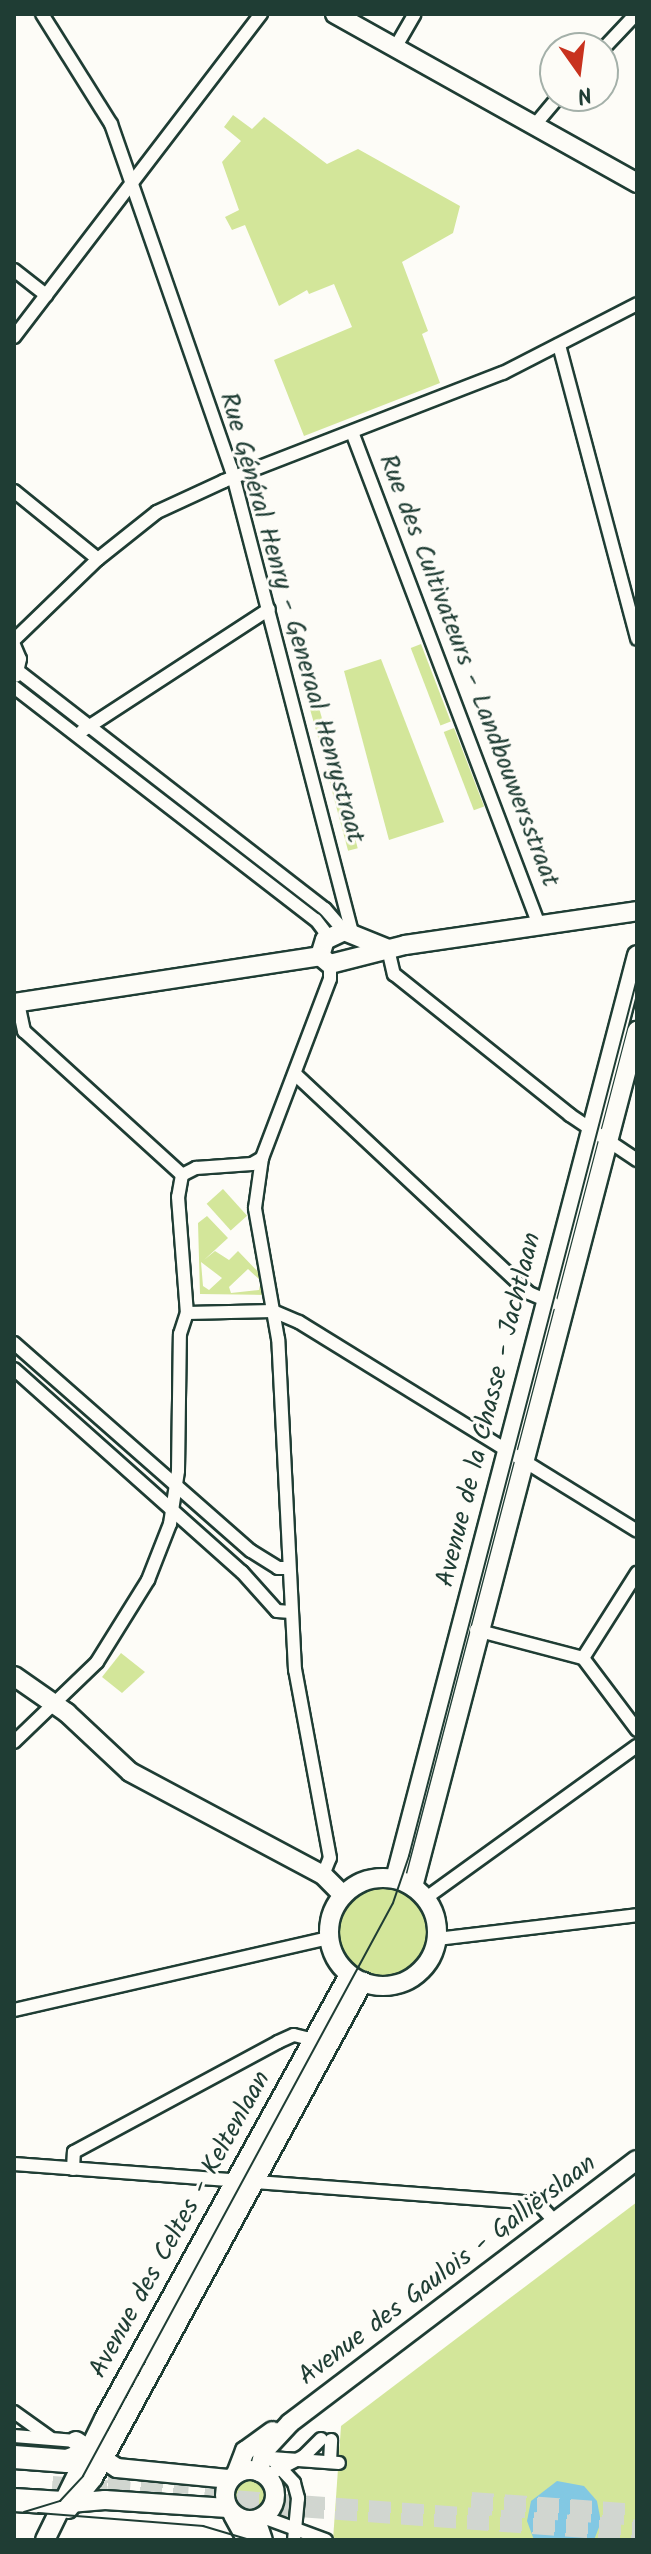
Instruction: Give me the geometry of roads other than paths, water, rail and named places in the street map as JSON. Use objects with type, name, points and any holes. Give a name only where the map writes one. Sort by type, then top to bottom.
[{"type":"highway","points":[[14,2457],[67,2461],[88,2452]]},
{"type":"highway","points":[[14,2471],[59,2501]]},
{"type":"highway","points":[[14,2485],[59,2501]]},
{"type":"highway","points":[[14,2500],[59,2501]]},
{"type":"street","name":"Rue Général Henry - Generaal Henrystraat","points":[[42,14],[111,124],[234,477],[351,940]]},
{"type":"street","points":[[14,337],[261,14]]},
{"type":"street","points":[[335,14],[637,183]]},
{"type":"street","points":[[395,48],[415,14]]},
{"type":"street","points":[[619,32],[636,14]]},
{"type":"street","points":[[534,126],[546,112]]},
{"type":"street","points":[[14,270],[46,295]]},
{"type":"street","points":[[351,940],[325,909],[16,675],[14,643],[98,559],[157,512],[234,477],[491,378],[637,304]]},
{"type":"street","points":[[559,345],[637,639]]},
{"type":"street","name":"Rue des Cultivateurs - Landbouwersstraat","points":[[352,432],[539,925]]},
{"type":"street","points":[[14,491],[98,559]]},
{"type":"street","points":[[77,736],[86,725],[269,609]]},
{"type":"street","points":[[14,687],[316,920],[351,940],[388,949],[637,911]]},
{"type":"street","points":[[182,1175],[24,1031],[16,1003],[325,960],[351,940]]},
{"type":"street","points":[[325,960],[351,940]]},
{"type":"street","points":[[388,949],[394,974],[590,1130],[637,1160]]},
{"type":"street","name":"Avenue de la Chasse - Jachtlaan","points":[[556,1304],[590,1130],[637,955]]},
{"type":"street","points":[[323,1875],[330,1858],[295,1670],[273,1311],[255,1208],[262,1158],[330,979],[325,960]]},
{"type":"street","name":"Avenue de la Chasse - Jachtlaan","points":[[395,1879],[471,1629],[556,1304],[607,1143],[637,1031]]},
{"type":"street","points":[[295,1074],[387,1155],[529,1293],[556,1304]]},
{"type":"street","points":[[182,1175],[196,1168],[252,1164],[262,1158]]},
{"type":"street","points":[[14,1742],[97,1662],[128,1619],[148,1580],[172,1510],[181,1446],[180,1334],[187,1313],[178,1197],[182,1175]]},
{"type":"street","points":[[187,1313],[273,1311],[637,1531]]},
{"type":"street","points":[[14,1343],[251,1551],[278,1568],[289,1568]]},
{"type":"street","points":[[26,1354],[14,1368],[172,1510],[277,1611],[291,1612]]},
{"type":"street","points":[[583,1658],[637,1573]]},
{"type":"street","points":[[471,1629],[583,1658],[637,1730]]},
{"type":"street","name":"Avenue de la Chasse - Jachtlaan","points":[[420,1892],[471,1629]]},
{"type":"street","points":[[14,1676],[130,1772],[323,1875],[343,1895]]},
{"type":"street","points":[[420,1892],[637,1746]]},
{"type":"street","points":[[395,1879],[420,1892],[436,1917],[437,1939],[427,1964],[408,1980],[384,1986],[356,1978],[329,1938],[332,1915],[343,1895],[364,1881],[395,1879]]},
{"type":"street","points":[[437,1939],[637,1915]]},
{"type":"street","points":[[14,2010],[329,1938]]},
{"type":"street","name":"Avenue des Celtes - Keltenlaan","points":[[45,2540],[59,2501],[245,2181],[356,1978]]},
{"type":"street","points":[[73,2169],[74,2152],[286,2038],[321,2043]]},
{"type":"street","name":"Avenue des Gaulois - Galliërslaan","points":[[233,2477],[245,2451],[290,2423],[637,2160]]},
{"type":"street","points":[[14,2164],[538,2203],[555,2222]]},
{"type":"street","points":[[14,2412],[51,2439]]},
{"type":"street","name":"Avenue des Gaulois - Galliërslaan","points":[[269,2472],[264,2451],[290,2423]]},
{"type":"street","points":[[14,2436],[51,2439],[88,2452],[117,2468],[233,2477],[269,2472],[294,2483],[298,2498],[295,2534]]},
{"type":"street","points":[[263,2540],[260,2518],[275,2497],[269,2472],[271,2458],[298,2460],[335,2462],[326,2439],[298,2460]]},
{"type":"street","points":[[281,2443],[298,2460]]},
{"type":"street","points":[[233,2477],[224,2494],[247,2540]]},
{"type":"street","points":[[59,2501],[230,2511],[260,2518],[295,2534],[326,2540]]},
{"type":"water","points":[[557,2481],[584,2486],[597,2501],[601,2522],[594,2540],[534,2540],[527,2521],[531,2501]]},
{"type":"tunnel","points":[[108,2478],[189,2483]]},
{"type":"tunnel","points":[[52,2487],[130,2493]]},
{"type":"tunnel","points":[[204,2499],[637,2531]]},
{"type":"tunnel","points":[[471,2503],[637,2515]]},
{"type":"tram line","points":[[24,2512],[60,2501],[83,2476],[393,1903],[409,1856],[637,979]]},
{"type":"tram line","points":[[38,2513],[203,2526],[250,2540]]}]
